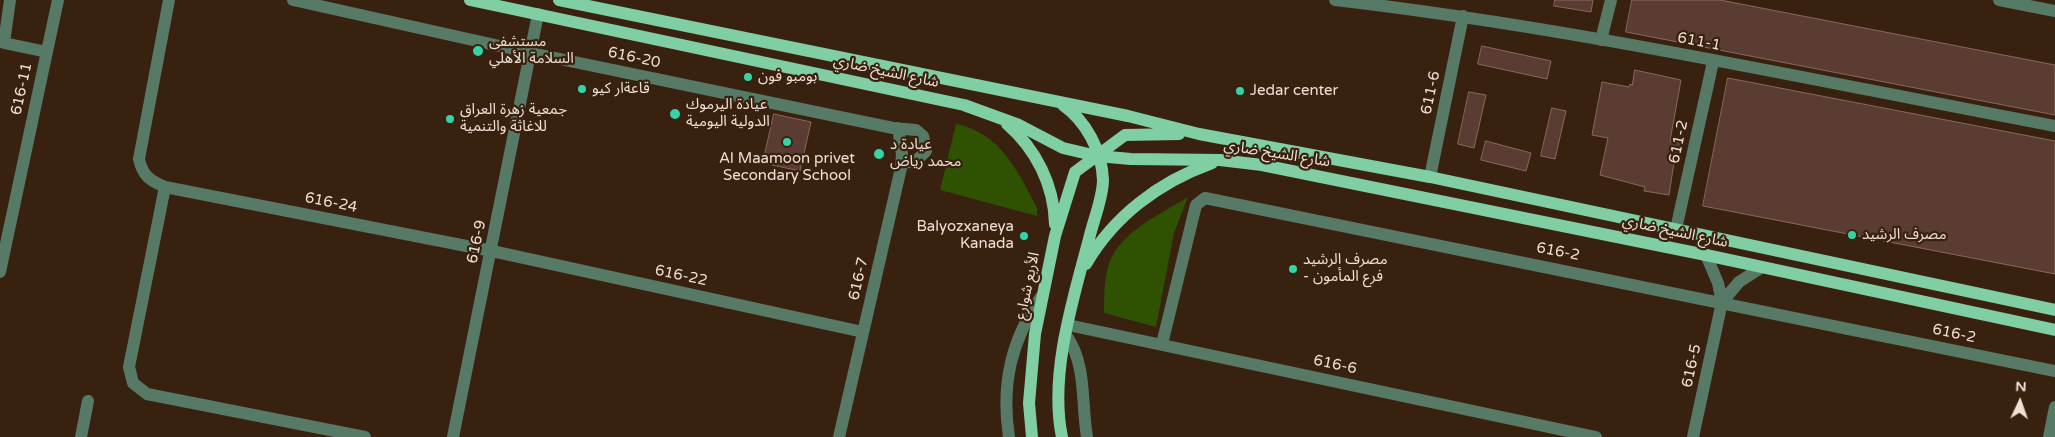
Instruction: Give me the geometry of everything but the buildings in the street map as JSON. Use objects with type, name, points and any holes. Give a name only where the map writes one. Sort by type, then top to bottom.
[{"type":"main road","name":"شارع الشيخ ضاري","points":[[470,0],[964,105],[999,117],[1063,148],[1097,156],[1131,159],[1220,160],[1262,166],[1415,195],[1706,255],[2055,330]]},
{"type":"main road","name":"شارع الشيخ ضاري","points":[[559,0],[1128,116],[1199,134],[1430,177],[2055,310]]},
{"type":"main road","points":[[1061,103],[1082,121],[1091,138],[1102,172],[1102,186],[1067,330],[1059,408],[1062,437]]},
{"type":"main road","points":[[999,117],[1016,132],[1031,150],[1043,170],[1053,206],[1055,236]]},
{"type":"main road","name":"الأربع شوارع","points":[[1032,437],[1029,403],[1030,380],[1041,297],[1055,236],[1075,172],[1125,136],[1139,133],[1199,134]]},
{"type":"main road","points":[[1079,275],[1105,236],[1139,203],[1177,178],[1220,160]]},
{"type":"street","points":[[10,0],[2,43],[46,52]]},
{"type":"street","name":"616-11","points":[[0,272],[58,0]]},
{"type":"street","points":[[169,0],[139,159],[142,172],[149,180],[165,187],[129,367],[133,383],[147,394],[365,437]]},
{"type":"street","name":"616-20","points":[[293,0],[531,53],[898,128],[916,130],[924,136],[926,145],[921,159],[912,163],[902,163]]},
{"type":"street","name":"611-1","points":[[1335,0],[1463,16],[1601,40],[2055,126]]},
{"type":"street","points":[[1601,40],[1611,0]]},
{"type":"street","points":[[1999,0],[2031,3],[2055,11]]},
{"type":"street","name":"616-9","points":[[453,437],[492,251],[538,14]]},
{"type":"street","name":"611-6","points":[[1430,177],[1463,16]]},
{"type":"street","name":"611-2","points":[[1676,229],[1713,62]]},
{"type":"street","name":"616-7","points":[[839,437],[902,163],[898,128]]},
{"type":"street","name":"616-24","points":[[165,187],[492,251]]},
{"type":"street","name":"616-2","points":[[1162,344],[1196,205],[1205,198],[2055,371]]},
{"type":"street","name":"616-22","points":[[492,251],[863,332]]},
{"type":"street","points":[[1706,255],[1718,282],[1722,302]]},
{"type":"street","points":[[1722,302],[1739,282],[1762,267]]},
{"type":"street","points":[[1009,437],[1005,404],[1008,370],[1018,338],[1041,297]]},
{"type":"street","name":"616-5","points":[[1693,437],[1722,302]]},
{"type":"street","points":[[1067,330],[1081,366],[1087,437]]},
{"type":"street","name":"616-6","points":[[1067,330],[1162,344],[1596,437]]},
{"type":"street","points":[[80,437],[88,401]]},
{"type":"street","points":[[2049,437],[2055,407]]},
{"type":"green space","points":[[956,124],[971,128],[984,135],[1006,156],[1030,194],[1037,208],[1037,216],[940,190]]},
{"type":"green space","points":[[1188,197],[1174,233],[1156,327],[1104,313],[1107,271],[1111,258],[1119,246],[1140,227]]},
{"type":"place","name":"مستشفى السلامة الأهلي","points":[[478,51]]},
{"type":"place","name":"بومبو فون","points":[[748,77]]},
{"type":"place","name":"قاعةار كيو","points":[[582,89]]},
{"type":"place","name":"Jedar center","points":[[1240,91]]},
{"type":"place","name":"عيادة اليرموك الدولية اليومية","points":[[675,114]]},
{"type":"place","name":"جمعية زهرة العراق للاغاثة والتنمية","points":[[450,119]]},
{"type":"place","name":"Al Maamoon privet Secondary School","points":[[787,142]]},
{"type":"place","name":"عيادة د محمد رياض","points":[[879,154]]},
{"type":"place","name":"مصرف الرشيد","points":[[1852,235]]},
{"type":"place","name":"Balyozxaneya Kanada","points":[[1024,236]]},
{"type":"place","name":"مصرف الرشيد - فرع المأمون","points":[[1293,269]]}]
